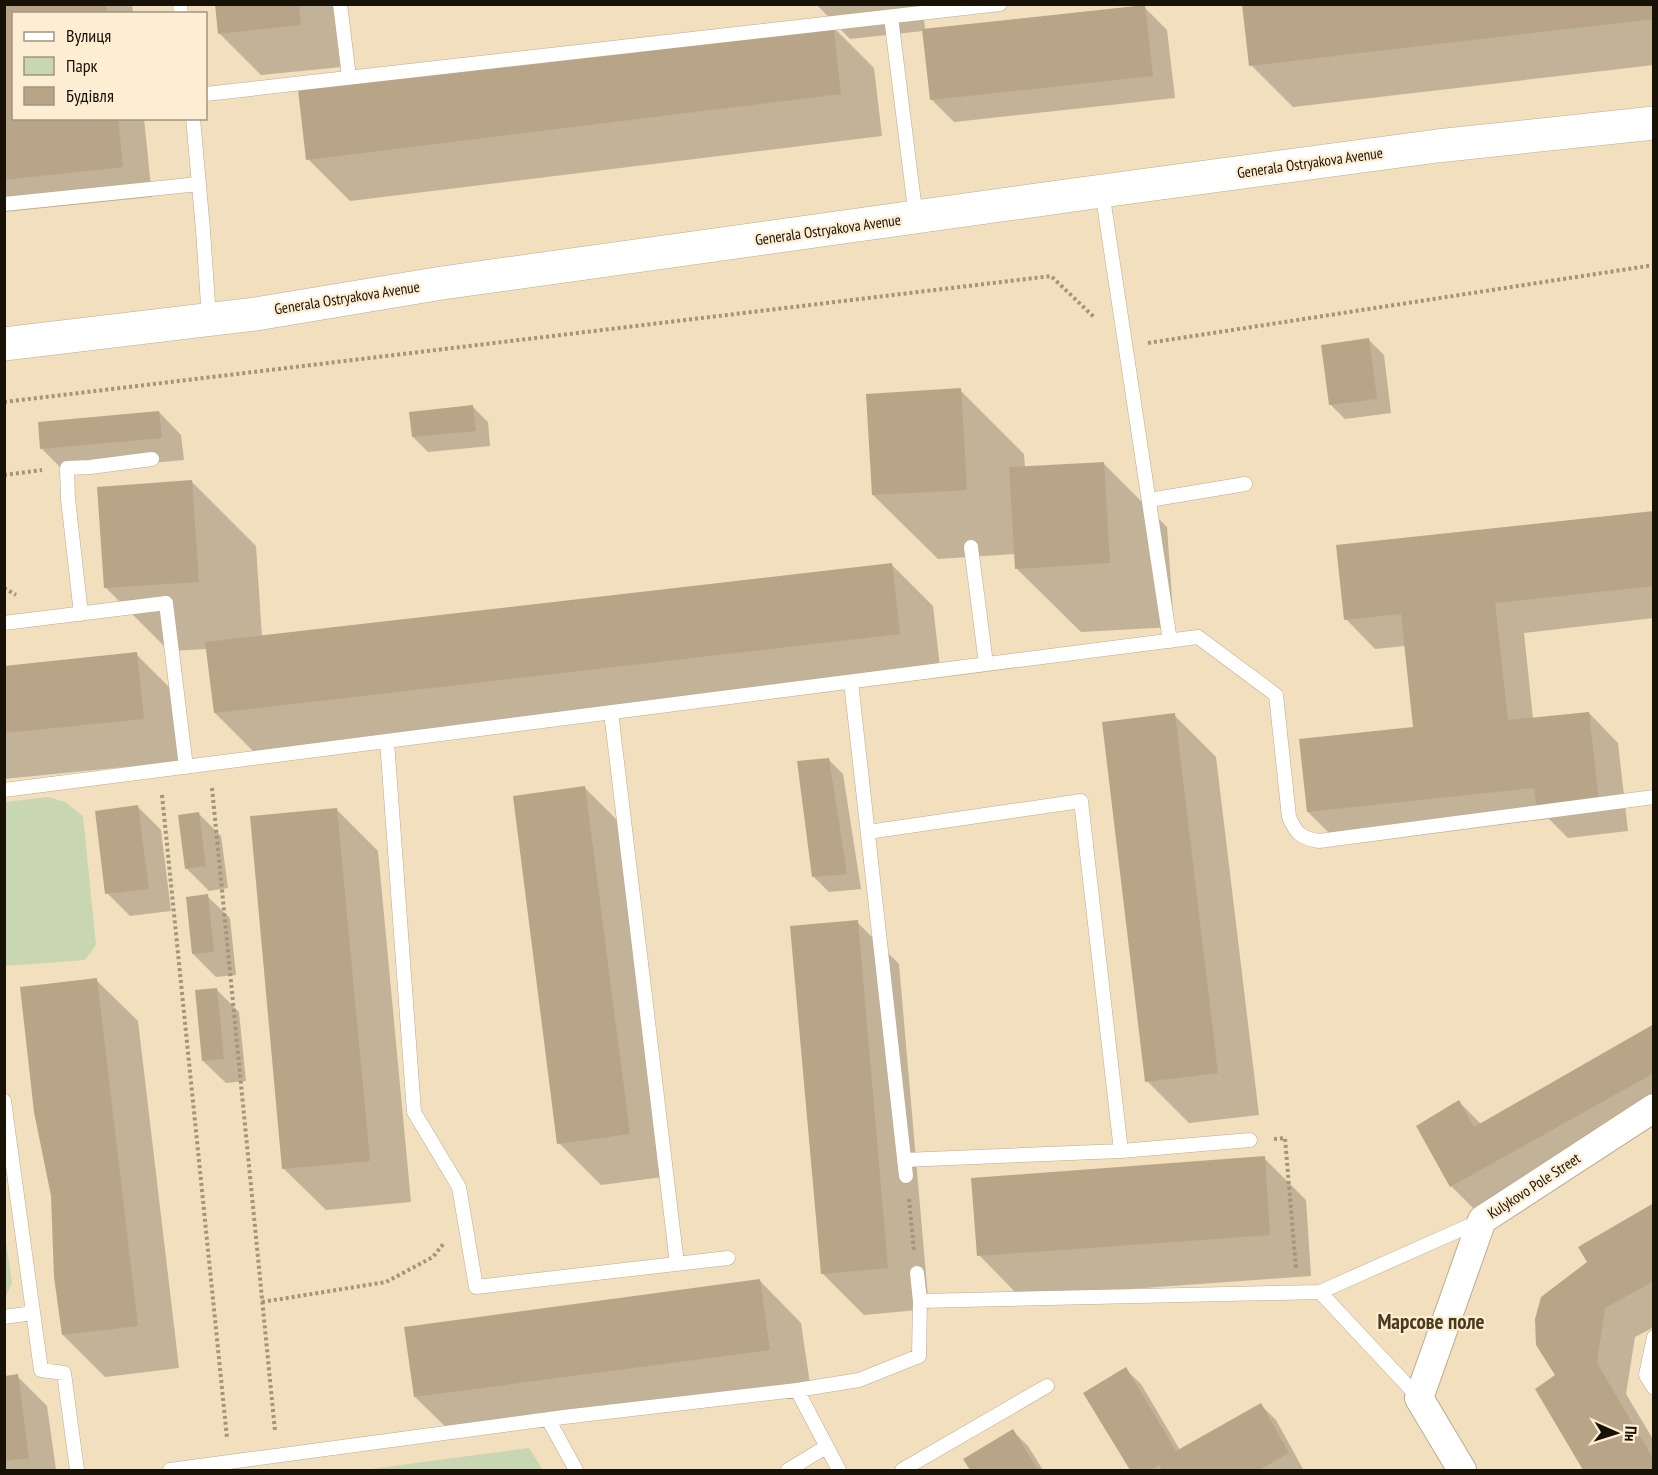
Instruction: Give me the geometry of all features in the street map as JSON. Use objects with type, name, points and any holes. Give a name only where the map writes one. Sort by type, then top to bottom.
[{"type":"main road","name":"Generala Ostryakova Avenue","points":[[4,344],[256,314],[442,283],[1437,146],[1653,123]]},
{"type":"street","name":"Kulykovo Pole Street","points":[[1419,1398],[1482,1220],[1653,1108]]},
{"type":"street","points":[[1419,1398],[1462,1470]]},
{"type":"lane","points":[[340,4],[349,77]]},
{"type":"lane","points":[[207,93],[891,16],[914,9],[1000,4]]},
{"type":"lane","points":[[891,16],[916,218]]},
{"type":"lane","points":[[193,120],[209,319]]},
{"type":"lane","points":[[4,204],[199,184]]},
{"type":"lane","points":[[1102,191],[1170,641]]},
{"type":"lane","points":[[81,614],[68,499],[67,468],[152,459]]},
{"type":"lane","points":[[1149,500],[1245,484]]},
{"type":"lane","points":[[971,547],[986,664]]},
{"type":"lane","points":[[4,623],[166,603],[186,766]]},
{"type":"lane","points":[[4,790],[1198,637],[1276,695],[1289,817],[1295,831],[1307,839],[1319,841],[1653,797]]},
{"type":"lane","points":[[851,682],[906,1176]]},
{"type":"lane","points":[[611,712],[676,1264]]},
{"type":"lane","points":[[387,741],[414,1112],[459,1187],[476,1287],[728,1258]]},
{"type":"lane","points":[[868,832],[1081,801],[1121,1151]]},
{"type":"lane","points":[[4,1101],[41,1370],[64,1373],[76,1470]]},
{"type":"lane","points":[[904,1160],[1121,1151],[1250,1140]]},
{"type":"lane","points":[[920,1300],[1320,1292],[1482,1220]]},
{"type":"lane","points":[[170,1470],[548,1419],[797,1390],[859,1380],[919,1356],[920,1300],[917,1273]]},
{"type":"lane","points":[[1320,1292],[1419,1398]]},
{"type":"lane","points":[[4,1317],[33,1313]]},
{"type":"lane","points":[[1653,1337],[1646,1375],[1653,1388]]},
{"type":"lane","points":[[903,1470],[1047,1386]]},
{"type":"lane","points":[[797,1390],[839,1470]]},
{"type":"lane","points":[[548,1419],[576,1470]]},
{"type":"lane","points":[[788,1470],[826,1447]]},
{"type":"path","points":[[4,402],[1051,276],[1126,347],[1653,265]]},
{"type":"path","points":[[4,475],[67,468]]},
{"type":"path","points":[[210,763],[277,1456]]},
{"type":"path","points":[[160,770],[229,1462]]},
{"type":"path","points":[[1250,1140],[1285,1138],[1298,1293]]},
{"type":"path","points":[[906,1176],[917,1273]]},
{"type":"path","points":[[262,1302],[386,1282],[433,1257],[464,1215]]},
{"type":"green space","points":[[48,797],[65,802],[83,816],[96,945],[85,960],[5,966],[5,802]]},
{"type":"green space","points":[[4,1228],[12,1283],[5,1299],[4,1299]]},
{"type":"green space","points":[[529,1448],[543,1470],[364,1470]]},
{"type":"building","points":[[4,4],[106,4],[107,12],[12,12],[12,120],[118,120],[123,167],[4,180]]},
{"type":"building","points":[[215,4],[299,4],[301,25],[218,34]]},
{"type":"building","points":[[1242,4],[1654,4],[1654,19],[1249,66]]},
{"type":"building","points":[[1145,5],[1153,76],[930,100],[922,29]]},
{"type":"building","points":[[833,24],[841,94],[306,160],[298,90]]},
{"type":"building","points":[[1369,338],[1377,399],[1329,405],[1321,345]]},
{"type":"building","points":[[961,388],[967,490],[872,495],[866,394]]},
{"type":"building","points":[[473,405],[476,431],[412,437],[409,412]]},
{"type":"building","points":[[159,411],[162,438],[40,449],[38,422]]},
{"type":"building","points":[[1104,462],[1110,563],[1015,569],[1009,467]]},
{"type":"building","points":[[192,480],[199,582],[104,588],[97,487]]},
{"type":"building","points":[[1654,511],[1654,586],[1495,603],[1508,720],[1589,712],[1599,802],[1537,809],[1534,788],[1307,812],[1299,739],[1413,727],[1401,614],[1344,620],[1336,545]]},
{"type":"building","points":[[892,563],[900,634],[214,713],[205,642]]},
{"type":"building","points":[[137,652],[144,719],[4,733],[4,666]]},
{"type":"building","points":[[1175,713],[1218,1073],[1145,1082],[1102,722]]},
{"type":"building","points":[[829,758],[847,874],[812,877],[797,761]]},
{"type":"building","points":[[585,786],[630,1134],[557,1144],[513,796]]},
{"type":"building","points":[[138,805],[149,889],[105,894],[95,811]]},
{"type":"building","points":[[337,808],[370,1161],[282,1169],[250,816]]},
{"type":"building","points":[[199,812],[206,866],[185,869],[178,815]]},
{"type":"building","points":[[208,894],[214,952],[192,954],[186,897]]},
{"type":"building","points":[[858,920],[888,1268],[821,1274],[790,926]]},
{"type":"building","points":[[97,978],[138,1326],[62,1335],[54,1277],[51,1196],[34,1112],[20,987]]},
{"type":"building","points":[[217,988],[224,1059],[202,1061],[195,990]]},
{"type":"building","points":[[1654,1024],[1654,1073],[1450,1187],[1416,1126],[1459,1100],[1474,1127]]},
{"type":"building","points":[[1265,1156],[1270,1235],[977,1256],[971,1178]]},
{"type":"building","points":[[1654,1203],[1654,1281],[1605,1308],[1597,1363],[1654,1460],[1654,1470],[1583,1470],[1535,1389],[1555,1375],[1536,1345],[1535,1319],[1541,1297],[1587,1262],[1578,1247]]},
{"type":"building","points":[[760,1279],[770,1350],[414,1397],[404,1327]]},
{"type":"building","points":[[1126,1367],[1176,1451],[1261,1403],[1289,1453],[1259,1470],[1162,1470],[1159,1465],[1151,1470],[1130,1470],[1083,1393]]},
{"type":"building","points":[[18,1374],[29,1458],[5,1461],[5,1376]]},
{"type":"building","points":[[1013,1429],[1038,1470],[970,1470],[963,1459]]},
{"type":"district","name":"Марсове поле","points":[[1431,1322]]}]
